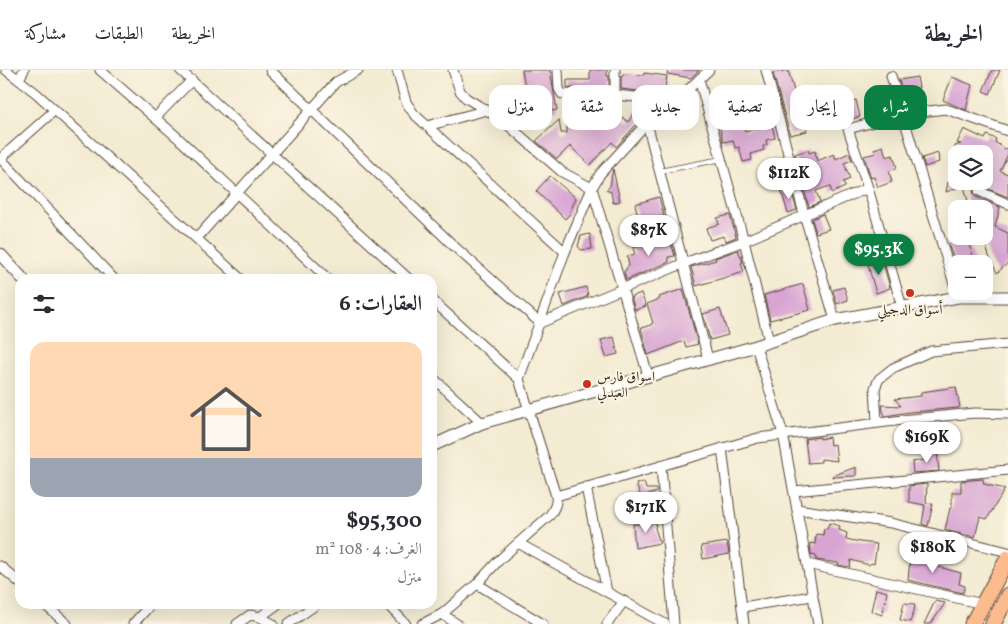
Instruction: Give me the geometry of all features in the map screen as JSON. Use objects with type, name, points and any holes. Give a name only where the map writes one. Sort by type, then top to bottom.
[{"type":"main road","points":[[972,624],[1008,558]]},
{"type":"main road","points":[[993,624],[1008,595]]},
{"type":"street","points":[[6,70],[55,110],[236,274]]},
{"type":"street","points":[[19,79],[24,70]]},
{"type":"street","points":[[100,70],[155,118],[323,274]]},
{"type":"street","points":[[180,70],[402,274]]},
{"type":"street","points":[[270,70],[456,248],[540,323]]},
{"type":"street","points":[[197,238],[336,82],[358,70]]},
{"type":"street","points":[[397,70],[406,102],[414,114],[565,252]]},
{"type":"street","points":[[453,70],[462,95],[500,119],[556,168],[592,188],[648,375]]},
{"type":"street","points":[[558,70],[559,89],[562,94]]},
{"type":"street","points":[[615,70],[615,85]]},
{"type":"street","points":[[693,85],[709,70]]},
{"type":"street","points":[[766,70],[804,214],[835,320]]},
{"type":"street","points":[[891,76],[894,85]]},
{"type":"street","points":[[699,79],[744,241],[769,341]]},
{"type":"street","points":[[155,118],[192,80]]},
{"type":"street","points":[[927,111],[946,109],[1008,131]]},
{"type":"street","points":[[55,110],[0,159],[109,274]]},
{"type":"street","points":[[427,126],[487,110]]},
{"type":"street","points":[[864,125],[848,129],[868,188],[902,307]]},
{"type":"street","points":[[519,379],[565,252],[592,188],[600,174],[641,130]]},
{"type":"street","points":[[649,130],[708,359]]},
{"type":"street","points":[[908,130],[948,264]]},
{"type":"street","points":[[540,323],[682,264],[744,241],[868,188]]},
{"type":"street","points":[[979,191],[1008,204]]},
{"type":"street","points":[[0,254],[18,274]]},
{"type":"street","points":[[993,297],[1008,297]]},
{"type":"street","points":[[437,444],[482,423],[756,346],[835,320],[948,299]]},
{"type":"street","points":[[422,624],[442,614],[477,584],[499,560],[550,515],[557,502],[519,379],[437,305]]},
{"type":"street","points":[[877,422],[876,388],[880,378],[893,368],[931,351],[1008,344]]},
{"type":"street","points":[[756,346],[783,434],[818,624]]},
{"type":"street","points":[[437,382],[482,423]]},
{"type":"street","points":[[556,496],[758,438],[877,422],[974,413],[1008,414]]},
{"type":"street","points":[[722,448],[744,624]]},
{"type":"street","points":[[661,466],[674,624]]},
{"type":"street","points":[[794,491],[1008,470]]},
{"type":"street","points":[[586,487],[607,592]]},
{"type":"street","points":[[797,509],[890,523],[1008,552]]},
{"type":"street","points":[[518,543],[665,624]]},
{"type":"street","points":[[807,564],[983,604]]},
{"type":"street","points":[[0,566],[15,579]]},
{"type":"street","points":[[477,584],[543,624]]},
{"type":"street","points":[[742,607],[812,596]]},
{"type":"street","points":[[607,624],[624,601]]},
{"type":"street","points":[[50,609],[67,624]]},
{"type":"street","points":[[133,624],[146,609]]},
{"type":"street","points":[[260,617],[271,609]]},
{"type":"street","points":[[288,624],[309,609]]},
{"type":"street","points":[[392,609],[406,624]]},
{"type":"street","points":[[442,614],[457,624]]},
{"type":"street","points":[[237,624],[250,615],[260,617],[273,624]]},
{"type":"lane","points":[[660,171],[722,159]]},
{"type":"building","points":[[522,70],[550,70],[557,110],[552,111],[552,85],[525,85]]},
{"type":"building","points":[[590,70],[607,70],[609,85],[567,85],[567,80],[590,80]]},
{"type":"building","points":[[668,70],[699,70],[691,78],[667,74]]},
{"type":"building","points":[[788,70],[792,85],[790,85],[790,130],[807,131],[790,135],[780,99],[780,85],[776,85],[773,73]]},
{"type":"building","points":[[992,70],[1000,70],[990,94],[983,91]]},
{"type":"building","points":[[644,73],[667,76],[666,85],[632,85],[632,90],[622,89],[621,76],[623,74],[644,75]]},
{"type":"building","points":[[917,77],[918,85],[900,85],[899,80]]},
{"type":"building","points":[[952,77],[972,85],[966,110],[943,100]]},
{"type":"building","points":[[856,100],[860,117],[854,118],[854,101]]},
{"type":"building","points":[[632,116],[632,129],[616,147],[612,142],[590,165],[570,146],[557,159],[536,141],[548,130],[552,130],[552,126],[559,120],[561,133],[567,133],[567,130],[622,130],[622,117],[628,122]]},
{"type":"building","points":[[964,129],[985,139],[987,135],[996,139],[995,142],[1005,149],[1008,148],[1008,154],[1000,171],[1008,174],[1008,197],[991,190],[993,190],[993,145],[958,145],[961,144],[957,143]]},
{"type":"building","points":[[720,130],[773,130],[775,138],[766,140],[767,145],[763,146],[764,150],[751,154],[752,160],[743,162],[739,147],[735,148],[733,140],[723,142]]},
{"type":"building","points":[[883,146],[886,157],[893,155],[897,168],[889,171],[892,182],[878,187],[874,177],[871,178],[864,156],[876,153],[874,149]]},
{"type":"building","points":[[808,150],[809,153],[815,151],[817,161],[834,154],[836,159],[849,153],[852,160],[844,163],[850,179],[843,182],[845,187],[832,193],[830,186],[816,191],[820,202],[809,207],[803,186],[816,182],[809,163],[798,166],[795,154]]},
{"type":"building","points":[[938,153],[939,162],[925,167],[922,158]]},
{"type":"building","points":[[613,169],[620,201],[613,203],[611,192],[606,190],[610,186]]},
{"type":"building","points":[[550,176],[576,198],[571,213],[565,219],[536,191]]},
{"type":"building","points":[[790,187],[797,210],[788,213],[781,190]]},
{"type":"building","points":[[965,190],[973,190],[976,197],[983,200],[968,200]]},
{"type":"building","points":[[659,197],[664,216],[640,224],[635,204]]},
{"type":"building","points":[[993,204],[1000,207],[995,227],[1008,233],[1008,263],[997,273],[993,264],[993,255],[989,255],[986,245],[993,245]]},
{"type":"building","points":[[823,214],[829,229],[816,233],[812,219]]},
{"type":"building","points":[[730,215],[736,237],[726,241],[724,236],[710,240],[706,228],[719,224],[717,218]]},
{"type":"building","points":[[590,234],[592,249],[581,250],[578,246],[581,236]]},
{"type":"building","points":[[669,237],[675,256],[668,257],[669,262],[626,280],[624,272],[629,265],[627,256],[635,254],[633,248]]},
{"type":"building","points":[[948,245],[969,245],[973,255],[952,255]]},
{"type":"building","points":[[738,250],[743,262],[741,263],[744,272],[696,286],[691,267],[716,260],[715,258]]},
{"type":"building","points":[[882,259],[890,288],[876,293],[868,265]]},
{"type":"building","points":[[803,284],[810,310],[770,320],[764,295]]},
{"type":"building","points":[[586,287],[588,296],[564,306],[560,294]]},
{"type":"building","points":[[844,287],[848,300],[837,304],[833,290]]},
{"type":"building","points":[[683,289],[698,344],[686,347],[684,341],[648,355],[641,328],[653,323],[647,304],[660,299],[659,297]]},
{"type":"building","points":[[641,293],[646,306],[635,310],[631,297]]},
{"type":"building","points":[[720,309],[728,335],[710,340],[703,314]]},
{"type":"building","points":[[614,337],[618,354],[606,357],[601,340]]},
{"type":"building","points":[[956,387],[960,407],[958,408],[885,416],[883,411],[882,405],[901,406],[895,399],[921,396],[921,392]]},
{"type":"building","points":[[820,437],[820,439],[829,437],[830,445],[835,444],[837,461],[821,459],[821,462],[808,463],[805,439]]},
{"type":"building","points":[[937,452],[939,471],[913,473],[912,462],[924,460],[924,453]]},
{"type":"building","points":[[856,467],[856,476],[832,477],[832,476]]},
{"type":"building","points":[[983,479],[984,484],[1005,489],[987,519],[980,517],[975,537],[945,530],[950,508],[952,508],[952,492],[961,492],[961,481]]},
{"type":"building","points":[[644,482],[646,489],[657,489],[657,492],[641,497],[636,484]]},
{"type":"building","points":[[927,484],[926,503],[933,504],[928,526],[922,524],[925,505],[909,502],[909,486]]},
{"type":"building","points":[[653,517],[660,543],[635,548],[633,524],[644,524],[643,520]]},
{"type":"building","points":[[829,523],[840,526],[839,530],[847,533],[846,539],[877,544],[874,564],[871,563],[869,565],[851,560],[850,567],[816,560],[816,555],[811,554],[810,543],[815,544],[816,534],[823,535],[824,529],[827,529]]},
{"type":"building","points":[[727,542],[729,554],[703,559],[701,546]]},
{"type":"building","points":[[911,550],[925,553],[925,558],[930,559],[928,564],[961,573],[959,584],[965,586],[963,593],[908,580],[910,559],[908,559]]},
{"type":"building","points":[[876,589],[887,592],[882,615],[871,611]]},
{"type":"building","points":[[935,601],[945,603],[931,624],[924,624]]},
{"type":"building","points":[[904,603],[915,604],[910,622],[900,620]]},
{"type":"place","name":"أسواق الدجيلي","points":[[910,293]]},
{"type":"place","name":"اسواق فارس العبدلي","points":[[587,384]]}]
